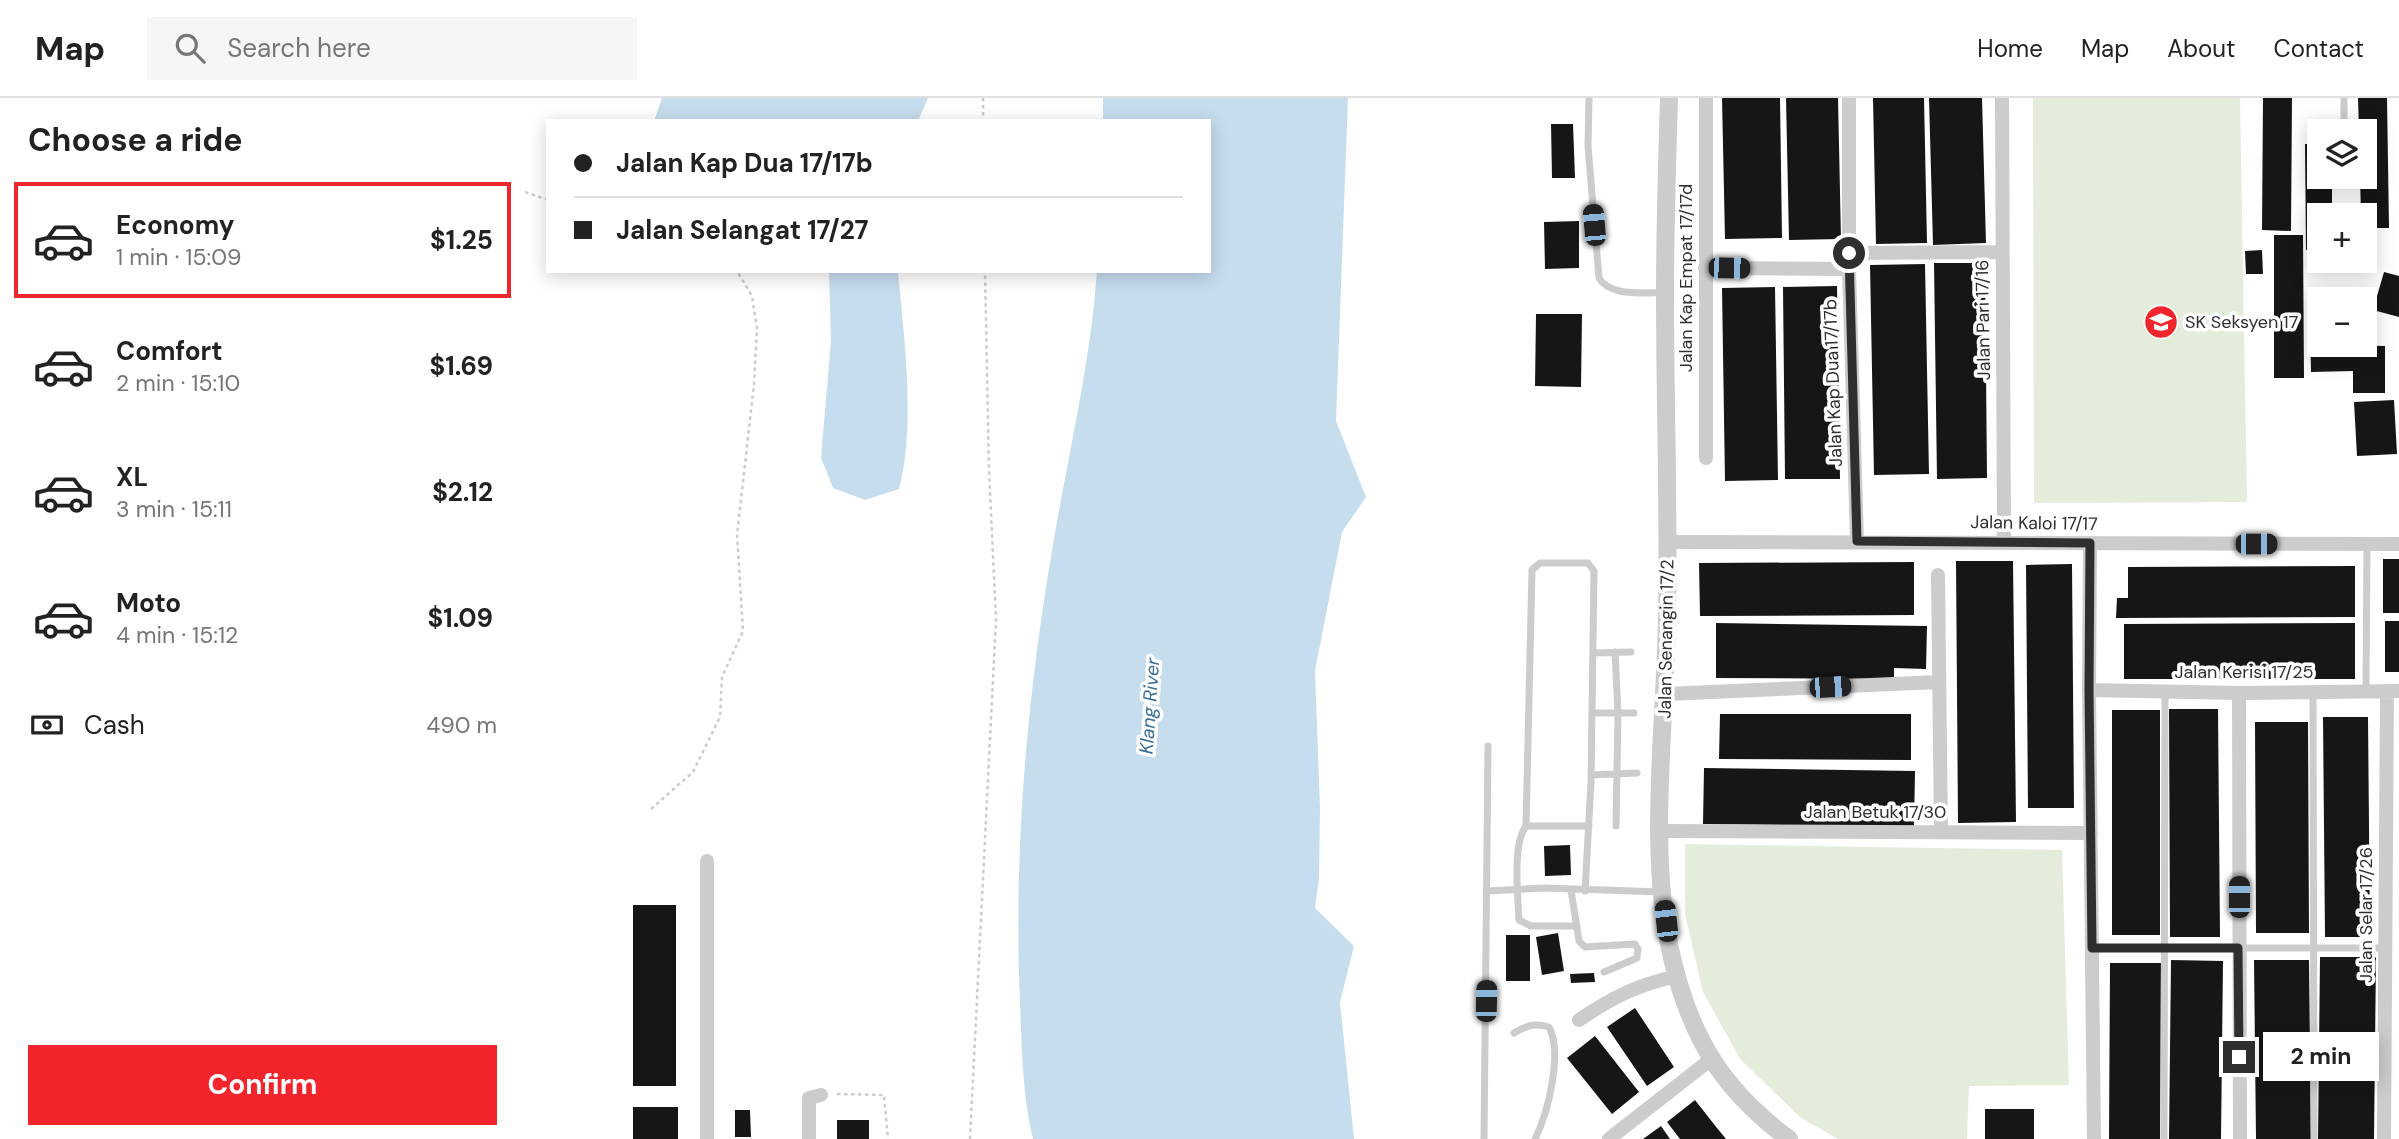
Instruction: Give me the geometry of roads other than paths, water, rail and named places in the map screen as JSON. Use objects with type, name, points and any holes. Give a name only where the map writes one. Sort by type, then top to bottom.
[{"type":"street","name":"Jalan Senangin 17/2","points":[[1669,98],[1665,293],[1668,542],[1660,831],[1663,892],[1677,976],[1696,1031],[1710,1060],[1729,1084],[1789,1139]]},
{"type":"street","name":"Jalan Kap Empat 17/17d","points":[[1706,98],[1706,458]]},
{"type":"street","name":"Jalan Kap Dua 17/17b","points":[[1849,98],[1849,269],[1857,541]]},
{"type":"street","name":"Jalan Pari 17/16","points":[[2001,98],[2004,541]]},
{"type":"street","points":[[1849,253],[2001,251]]},
{"type":"street","points":[[1705,268],[1849,269]]},
{"type":"street","name":"Jalan Kaloi 17/17","points":[[1668,542],[2399,544]]},
{"type":"street","points":[[2090,543],[2094,1139]]},
{"type":"street","points":[[1938,575],[1941,832]]},
{"type":"street","points":[[1665,694],[1939,682]]},
{"type":"street","name":"Jalan Kerisi 17/25","points":[[2089,690],[2239,693],[2393,691]]},
{"type":"street","name":"Jalan Selar 17/26","points":[[2384,1139],[2385,948],[2392,834],[2393,691]]},
{"type":"street","points":[[2239,693],[2240,1139]]},
{"type":"street","name":"Jalan Betuk 17/30","points":[[1660,831],[2091,833]]},
{"type":"street","points":[[707,861],[707,1139]]},
{"type":"street","points":[[1579,1020],[1619,993],[1642,984],[1677,976]]},
{"type":"street","points":[[1609,1139],[1710,1060]]},
{"type":"street","points":[[809,1139],[809,1098],[821,1095]]},
{"type":"lane","points":[[1589,98],[1588,146],[1599,278],[1604,286],[1614,290],[1665,293]]},
{"type":"lane","points":[[2344,98],[2344,119]]},
{"type":"lane","points":[[2366,691],[2367,544]]},
{"type":"lane","points":[[1577,926],[1531,926],[1519,920],[1517,890],[1520,841],[1526,826],[1531,580],[1532,570],[1540,563],[1588,562],[1594,571],[1591,775],[1585,891]]},
{"type":"lane","points":[[1615,652],[1618,713],[1616,826]]},
{"type":"lane","points":[[1593,653],[1631,652]]},
{"type":"lane","points":[[2164,1139],[2165,691]]},
{"type":"lane","points":[[2313,692],[2313,1139]]},
{"type":"lane","points":[[1592,713],[1633,713]]},
{"type":"lane","points":[[1484,1139],[1488,746]]},
{"type":"lane","points":[[1591,775],[1637,773]]},
{"type":"lane","points":[[1526,826],[1588,826]]},
{"type":"lane","points":[[1571,890],[1579,941],[1585,947],[1635,944],[1638,949],[1637,958],[1604,972]]},
{"type":"lane","points":[[1488,891],[1663,892]]},
{"type":"lane","points":[[2092,948],[2385,948]]},
{"type":"lane","points":[[1514,1033],[1526,1026],[1538,1024],[1549,1027],[1555,1039],[1553,1075],[1535,1139]]},
{"type":"water","points":[[662,98],[928,98],[919,119],[655,119]]},
{"type":"water","name":"Klang River","points":[[1103,98],[1348,98],[1336,421],[1366,497],[1342,532],[1315,671],[1320,808],[1319,879],[1315,908],[1354,946],[1340,1002],[1354,1139],[1033,1139],[1023,1071],[1018,943],[1025,766],[1045,591],[1085,370],[1097,273],[1211,273],[1211,119],[1103,119]]},
{"type":"water","points":[[829,273],[898,273],[908,410],[904,464],[899,489],[865,500],[833,488],[821,458],[831,340]]},
{"type":"place","name":"SK Seksyen 17","points":[[2161,322]]}]
